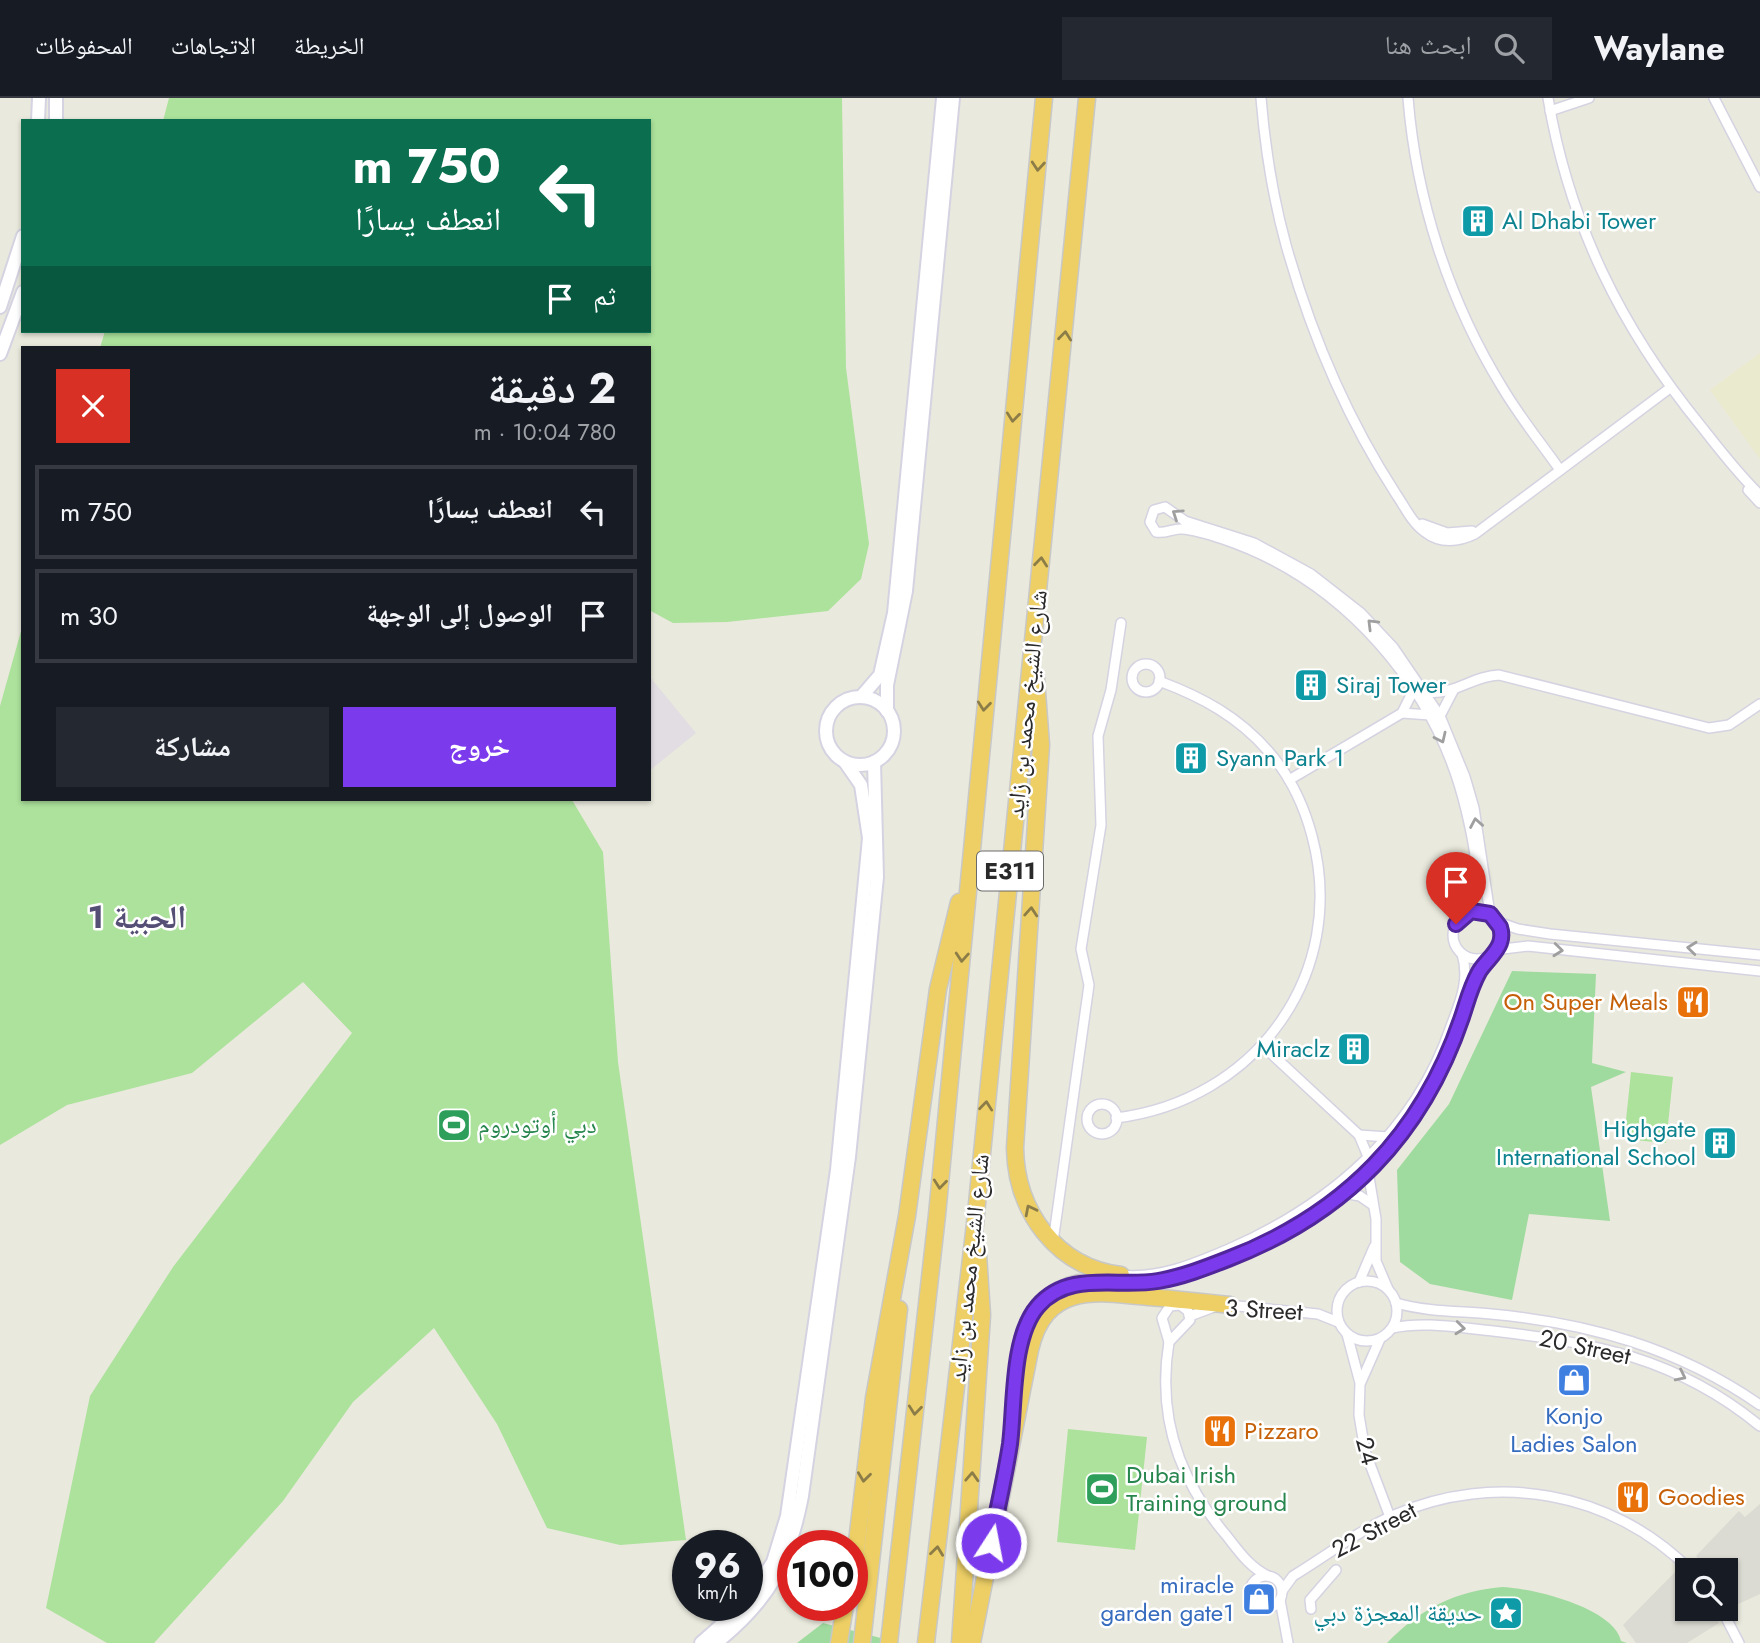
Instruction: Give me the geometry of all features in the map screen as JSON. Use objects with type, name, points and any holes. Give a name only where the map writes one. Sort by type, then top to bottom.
[{"type":"highway","name":"شارع الشيخ محمد بن زايد","points":[[889,1643],[937,1215],[968,865],[1044,98]]},
{"type":"highway","name":"شارع الشيخ محمد بن زايد","points":[[926,1643],[975,1224],[1087,98]]},
{"type":"highway","points":[[1032,646],[1041,757],[1015,1162],[1026,1205],[1041,1230],[1083,1264],[1121,1280]]},
{"type":"highway","points":[[858,1530],[873,1406],[906,1216],[940,974],[968,865]]},
{"type":"highway","points":[[862,1643],[896,1343],[906,1216]]},
{"type":"highway","points":[[960,1643],[982,1315],[975,1224]]},
{"type":"highway","points":[[1010,1443],[1021,1343],[1032,1314],[1045,1299],[1072,1285],[1121,1280]]},
{"type":"highway","points":[[972,1643],[1032,1337],[1045,1314],[1055,1305],[1079,1294],[1091,1292],[1230,1305]]},
{"type":"highway","points":[[932,1643],[933,1582]]},
{"type":"highway","points":[[839,1643],[844,1621]]},
{"type":"highway","points":[[846,1643],[847,1621]]},
{"type":"street","points":[[38,119],[39,98]]},
{"type":"street","points":[[56,98],[56,119]]},
{"type":"street","points":[[763,1577],[773,1562],[788,1516],[837,1170],[869,838],[861,785],[829,744],[827,724],[836,707],[861,697],[880,674],[894,613],[943,98]]},
{"type":"street","points":[[845,762],[857,765],[874,762],[883,757],[893,740],[894,730],[887,711],[887,685],[906,591],[953,98]]},
{"type":"street","points":[[1261,98],[1285,243],[1311,323],[1342,401],[1410,515],[1427,527],[1447,533],[1467,532],[1487,524],[1672,391]]},
{"type":"street","points":[[1408,98],[1412,141],[1424,194],[1440,254],[1457,296],[1501,386],[1560,470]]},
{"type":"street","points":[[1714,98],[1760,187]]},
{"type":"street","points":[[1585,99],[1549,104],[1565,180],[1592,256],[1625,320],[1672,391],[1760,495]]},
{"type":"street","points":[[2,301],[21,242]]},
{"type":"street","points":[[2,301],[14,295],[15,313]]},
{"type":"street","points":[[0,354],[21,297]]},
{"type":"street","points":[[1743,478],[1749,491],[1760,503]]},
{"type":"street","points":[[1121,1280],[1186,1267],[1269,1231],[1307,1210],[1369,1159],[1406,1114],[1447,1039],[1464,987],[1466,970],[1462,954],[1454,943],[1453,932],[1473,900],[1476,883],[1468,821],[1453,767],[1435,716],[1426,692],[1375,626],[1311,574],[1237,536],[1185,521],[1165,507],[1154,510],[1150,522],[1156,532],[1183,528],[1223,539],[1263,555],[1316,587],[1375,638],[1435,716],[1461,766],[1474,808],[1490,914]]},
{"type":"street","points":[[1053,1241],[1089,985],[1081,949],[1101,825],[1098,736],[1111,690],[1121,623]]},
{"type":"street","points":[[1426,692],[1453,691],[1486,675],[1499,675],[1709,728],[1729,725],[1760,704]]},
{"type":"street","points":[[1116,1118],[1164,1109],[1191,1098],[1238,1069],[1263,1046],[1287,1013],[1306,977],[1317,938],[1321,897],[1318,856],[1311,830],[1289,780],[1270,753],[1220,709],[1191,692],[1159,681]]},
{"type":"street","points":[[1289,780],[1402,713],[1415,689]]},
{"type":"street","points":[[1435,716],[1453,691]]},
{"type":"street","points":[[861,697],[880,704],[887,711]]},
{"type":"street","points":[[1402,713],[1435,716]]},
{"type":"street","points":[[716,1643],[756,1608],[777,1578],[793,1538],[802,1496],[850,1146],[873,919],[879,852],[873,797],[874,762]]},
{"type":"street","points":[[1465,914],[1477,910],[1518,929],[1550,934],[1760,955]]},
{"type":"street","points":[[1121,1280],[1177,1277],[1259,1247],[1312,1218],[1368,1171],[1396,1143],[1429,1095],[1452,1046],[1474,982],[1501,939],[1498,922]]},
{"type":"street","points":[[1462,954],[1475,959],[1490,956],[1503,949],[1528,946],[1760,971]]},
{"type":"street","points":[[1263,1046],[1359,1135],[1369,1159]]},
{"type":"street","points":[[1359,1135],[1388,1137]]},
{"type":"street","points":[[1368,1171],[1374,1206],[1374,1245],[1379,1269],[1396,1303],[1397,1316],[1392,1328],[1380,1339],[1368,1342],[1347,1334],[1338,1321],[1338,1302],[1342,1293],[1359,1282],[1370,1281],[1389,1290]]},
{"type":"street","points":[[1343,1193],[1360,1196],[1374,1206]]},
{"type":"street","points":[[1359,1282],[1374,1245]]},
{"type":"street","name":"20 Street","points":[[1396,1303],[1430,1310],[1571,1324],[1606,1332],[1674,1355],[1760,1405]]},
{"type":"street","name":"3 Street","points":[[1190,1316],[1180,1305],[1167,1309],[1162,1323],[1169,1342],[1165,1376],[1166,1407],[1181,1469],[1212,1519],[1248,1563],[1270,1576]]},
{"type":"street","name":"3 Street","points":[[1190,1316],[1230,1305],[1318,1314],[1338,1321]]},
{"type":"street","name":"3 Street","points":[[1169,1342],[1188,1325],[1190,1316]]},
{"type":"street","name":"20 Street","points":[[1392,1328],[1439,1325],[1572,1340],[1604,1347],[1656,1365],[1695,1383],[1760,1426]]},
{"type":"street","name":"24","points":[[1347,1334],[1360,1383],[1359,1415],[1365,1451],[1390,1517]]},
{"type":"street","name":"24","points":[[1360,1383],[1380,1339]]},
{"type":"street","name":"22 Street","points":[[1281,1595],[1293,1576],[1390,1517],[1429,1501],[1462,1494],[1506,1491],[1546,1494],[1591,1506],[1624,1522],[1658,1543],[1676,1558]]},
{"type":"street","points":[[1311,1609],[1310,1600],[1337,1572],[1324,1558]]},
{"type":"street","name":"3 Street","points":[[1248,1563],[1254,1581]]},
{"type":"street","points":[[1282,1625],[1265,1607],[1253,1600],[1251,1589],[1254,1581],[1270,1576],[1281,1595],[1282,1625],[1287,1643]]},
{"type":"street","name":"22 Street","points":[[1270,1576],[1293,1576]]},
{"type":"street","points":[[1265,1607],[1281,1595]]},
{"type":"street","points":[[701,1643],[726,1621]]},
{"type":"street","points":[[1728,1621],[1739,1643]]},
{"type":"shaded area","points":[[1760,353],[1760,459],[1710,390]]},
{"type":"shaded area","points":[[651,678],[696,733],[651,769]]},
{"type":"shaded area","points":[[1760,1504],[1760,1594],[1738,1604],[1738,1558],[1696,1556],[1739,1511],[1745,1517]]},
{"type":"shaded area","points":[[1675,1572],[1675,1621],[1719,1623],[1687,1643],[1636,1643],[1623,1625]]},
{"type":"green space","points":[[169,98],[842,98],[846,368],[869,544],[861,579],[828,611],[727,622],[673,623],[651,611],[651,346],[101,346],[104,333],[651,333],[651,119],[164,119]]},
{"type":"green space","name":"دبي أوتودروم","points":[[21,631],[21,801],[573,801],[603,852],[618,1062],[685,1530],[672,1530],[672,1541],[620,1545],[547,1528],[497,1424],[434,1328],[353,1402],[283,1501],[154,1643],[107,1643],[46,1608],[90,1396],[173,1267],[352,1033],[303,982],[192,1073],[67,1105],[0,1145],[0,706]]},
{"type":"green space","points":[[1512,971],[1596,974],[1592,1063],[1626,1072],[1591,1087],[1610,1221],[1529,1214],[1512,1300],[1430,1284],[1400,1262],[1397,1170],[1449,1104]]},
{"type":"green space","points":[[1631,1072],[1673,1077],[1666,1143],[1624,1139]]},
{"type":"green space","name":"Dubai Irish Training ground","points":[[1068,1429],[1147,1437],[1135,1550],[1057,1542]]},
{"type":"green space","name":"حديقة المعجزة دبي","points":[[1502,1587],[1551,1596],[1588,1610],[1604,1619],[1615,1629],[1621,1641],[1627,1643],[1387,1643],[1412,1620],[1439,1604],[1469,1593]]},
{"type":"green space","points":[[823,1623],[900,1643],[797,1643]]},
{"type":"place","name":"Al Dhabi Tower","points":[[1478,221]]},
{"type":"place","name":"Siraj Tower","points":[[1311,685]]},
{"type":"place","name":"Syann Park 1","points":[[1191,758]]},
{"type":"place","name":"On Super Meals","points":[[1693,1002]]},
{"type":"place","name":"Miraclz","points":[[1354,1049]]},
{"type":"place","name":"دبي أوتودروم","points":[[454,1125]]},
{"type":"place","name":"Highgate International School","points":[[1720,1143]]},
{"type":"place","name":"Konjo Ladies Salon","points":[[1574,1380]]},
{"type":"place","name":"Pizzaro","points":[[1220,1431]]},
{"type":"place","name":"Dubai Irish Training ground","points":[[1102,1489]]},
{"type":"place","name":"Goodies","points":[[1633,1497]]},
{"type":"place","name":"miracle garden gate1","points":[[1259,1599]]},
{"type":"place","name":"حديقة المعجزة دبي","points":[[1506,1613]]},
{"type":"district","name":"الحبية 1","points":[[137,917]]},
{"type":"route","points":[[991,1543],[1010,1443],[1021,1343],[1027,1323],[1038,1306],[1054,1293],[1072,1285],[1092,1282],[1140,1284],[1158,1281],[1194,1272],[1259,1247],[1278,1239],[1312,1218],[1360,1180],[1396,1143],[1423,1106],[1452,1046],[1474,982],[1499,945],[1502,933],[1498,922],[1484,911],[1471,911],[1456,924]]}]
